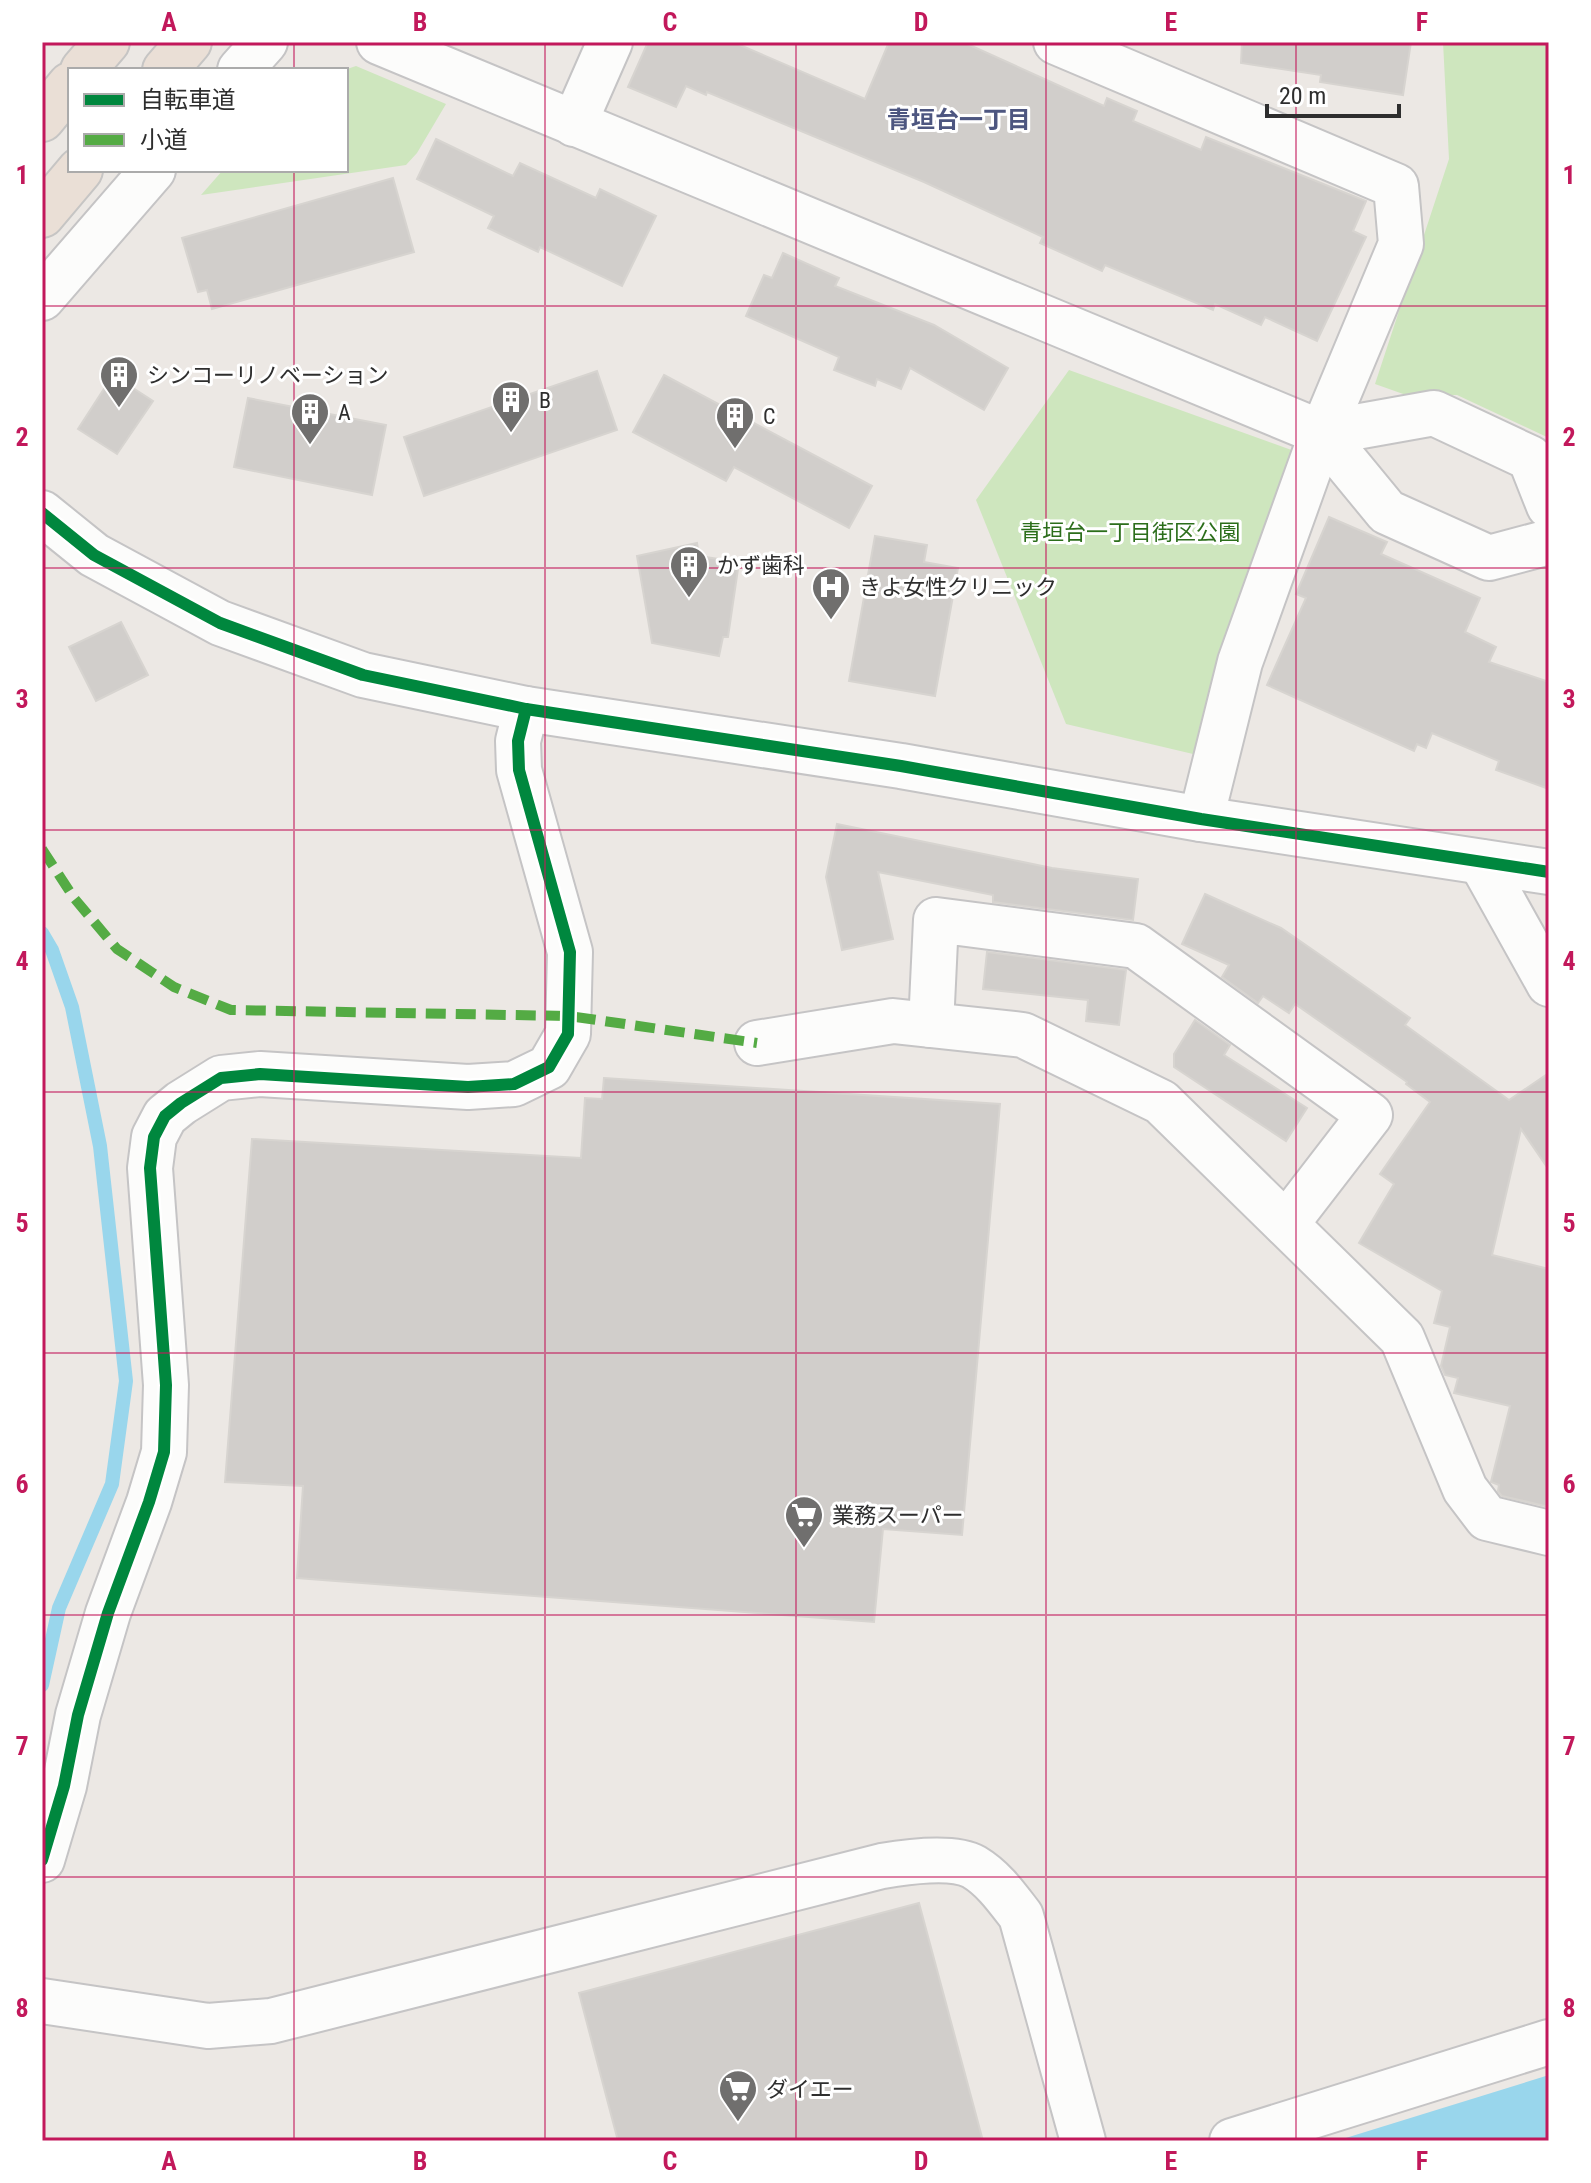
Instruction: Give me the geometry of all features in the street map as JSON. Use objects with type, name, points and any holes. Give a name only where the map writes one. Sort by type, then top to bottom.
[{"type":"highway","points":[[85,68],[107,42]]},
{"type":"highway","points":[[167,68],[189,42]]},
{"type":"highway","points":[[42,119],[68,87]]},
{"type":"highway","points":[[42,215],[78,172]]},
{"type":"street","points":[[242,68],[265,42]]},
{"type":"street","points":[[379,42],[1322,433],[1387,512],[1489,558],[1549,542]]},
{"type":"street","points":[[574,124],[610,42]]},
{"type":"street","points":[[1056,42],[1396,186],[1401,244],[1322,433],[1240,662],[1201,819]]},
{"type":"street","points":[[42,298],[151,172]]},
{"type":"street","points":[[1322,433],[1434,413],[1530,458],[1549,506]]},
{"type":"street","points":[[42,513],[94,555],[220,623],[363,675],[526,709],[901,766],[1201,819],[1549,872]]},
{"type":"street","points":[[42,1860],[64,1786],[78,1715],[104,1627],[164,1452],[166,1385],[150,1168],[154,1137],[165,1116],[221,1078],[260,1074],[468,1087],[514,1084],[549,1067],[568,1034],[570,952],[519,770],[518,741],[526,709]]},
{"type":"street","points":[[1481,862],[1549,984]]},
{"type":"street","points":[[931,1025],[936,920],[1136,946],[1370,1115],[1286,1224]]},
{"type":"street","points":[[757,1043],[893,1021],[1023,1035],[1161,1102],[1402,1338],[1465,1489],[1487,1518],[1549,1533]]},
{"type":"street","points":[[42,2001],[208,2026],[271,2021],[882,1866],[923,1859],[971,1865],[998,1887],[1021,1916],[1083,2141]]},
{"type":"street","points":[[1232,2141],[1549,2042]]},
{"type":"green space","points":[[1443,42],[1549,42],[1549,438],[1457,395],[1406,395],[1375,384],[1449,159]]},
{"type":"green space","points":[[356,66],[446,104],[417,153],[406,165],[201,195],[221,172],[348,172],[348,69]]},
{"type":"green space","name":"青垣台一丁目街区公園","points":[[1069,370],[1297,452],[1193,754],[1066,724],[976,500]]},
{"type":"water","points":[[1549,2075],[1549,2141],[1336,2141]]},
{"type":"building","points":[[648,42],[733,42],[865,99],[889,42],[963,42],[1104,106],[1107,98],[1137,111],[1133,121],[1201,150],[1206,137],[1366,201],[1353,231],[1366,237],[1317,341],[1265,317],[1261,325],[1215,304],[1213,310],[1105,265],[1102,271],[1040,243],[1043,237],[924,182],[707,92],[706,95],[686,86],[676,107],[628,87]]},
{"type":"building","points":[[1242,42],[1411,42],[1403,95],[1320,82],[1321,75],[1241,63]]},
{"type":"building","points":[[436,139],[513,176],[520,163],[596,198],[600,189],[656,216],[622,286],[540,247],[538,252],[488,228],[494,216],[417,179]]},
{"type":"building","points":[[393,178],[414,252],[212,309],[207,290],[198,292],[182,238]]},
{"type":"building","points":[[783,253],[839,278],[835,286],[934,325],[1008,368],[984,410],[910,368],[901,389],[877,379],[875,386],[834,370],[839,357],[746,316],[764,275],[772,278]]},
{"type":"building","name":"B","points":[[597,371],[617,430],[424,496],[404,437]]},
{"type":"building","name":"シンコーリノベーション","points":[[113,375],[153,401],[117,454],[78,429]]},
{"type":"building","name":"C","points":[[664,375],[872,486],[849,528],[734,467],[726,481],[633,432]]},
{"type":"building","name":"A","points":[[248,398],[386,425],[372,495],[234,467]]},
{"type":"building","points":[[1329,517],[1387,542],[1381,554],[1480,598],[1465,632],[1496,647],[1489,662],[1549,682],[1549,789],[1496,770],[1499,761],[1432,733],[1426,748],[1417,744],[1414,751],[1267,685],[1306,598],[1296,594]]},
{"type":"building","points":[[875,536],[927,545],[924,562],[958,568],[935,696],[849,681]]},
{"type":"building","name":"かず歯科","points":[[697,543],[699,556],[739,562],[728,637],[723,637],[719,656],[652,643],[637,556]]},
{"type":"building","points":[[121,622],[148,675],[96,701],[69,647]]},
{"type":"building","points":[[837,824],[1052,868],[1138,879],[1133,920],[993,902],[993,895],[878,872],[893,939],[842,950],[826,877]]},
{"type":"building","points":[[1205,894],[1281,928],[1410,1018],[1405,1025],[1509,1100],[1549,1073],[1549,1170],[1521,1129],[1492,1255],[1549,1269],[1549,1507],[1502,1496],[1498,1491],[1499,1485],[1491,1482],[1510,1406],[1454,1393],[1458,1378],[1445,1375],[1441,1366],[1450,1327],[1434,1323],[1442,1291],[1359,1243],[1394,1184],[1380,1174],[1430,1102],[1407,1082],[1295,1004],[1289,1013],[1263,996],[1258,1003],[1222,977],[1229,965],[1182,944]]},
{"type":"building","points":[[987,952],[1126,970],[1119,1025],[1086,1021],[1088,1000],[983,989]]},
{"type":"building","points":[[1195,1020],[1230,1045],[1224,1055],[1307,1108],[1286,1141],[1174,1067],[1174,1054]]},
{"type":"building","points":[[604,1078],[1000,1104],[962,1535],[883,1529],[874,1622],[297,1578],[303,1486],[225,1482],[252,1139],[581,1158],[585,1098],[602,1099]]},
{"type":"building","points":[[919,1903],[983,2141],[618,2141],[579,1993]]},
{"type":"waterway","points":[[42,933],[52,950],[72,1007],[100,1146],[126,1381],[112,1484],[59,1608],[42,1685]]},
{"type":"marked path","points":[[42,849],[74,898],[117,949],[174,987],[231,1010],[569,1016],[757,1043]]},
{"type":"cycle path","points":[[42,513],[94,555],[220,623],[363,675],[526,709],[901,766],[1201,819],[1549,872]]},
{"type":"cycle path","points":[[42,1860],[64,1786],[78,1715],[108,1613],[164,1452],[166,1385],[150,1168],[154,1137],[165,1116],[221,1078],[260,1074],[468,1087],[514,1084],[549,1067],[568,1034],[570,952],[519,770],[518,741],[526,709]]},
{"type":"place","name":"シンコーリノベーション","points":[[119,409]]},
{"type":"place","name":"B","points":[[511,434]]},
{"type":"place","name":"A","points":[[310,446]]},
{"type":"place","name":"C","points":[[735,450]]},
{"type":"place","name":"かず歯科","points":[[689,599]]},
{"type":"place","name":"きよ女性クリニック","points":[[831,621]]},
{"type":"place","name":"業務スーパー","points":[[804,1549]]},
{"type":"place","name":"ダイエー","points":[[738,2123]]},
{"type":"district","name":"青垣台一丁目","points":[[959,120]]}]
